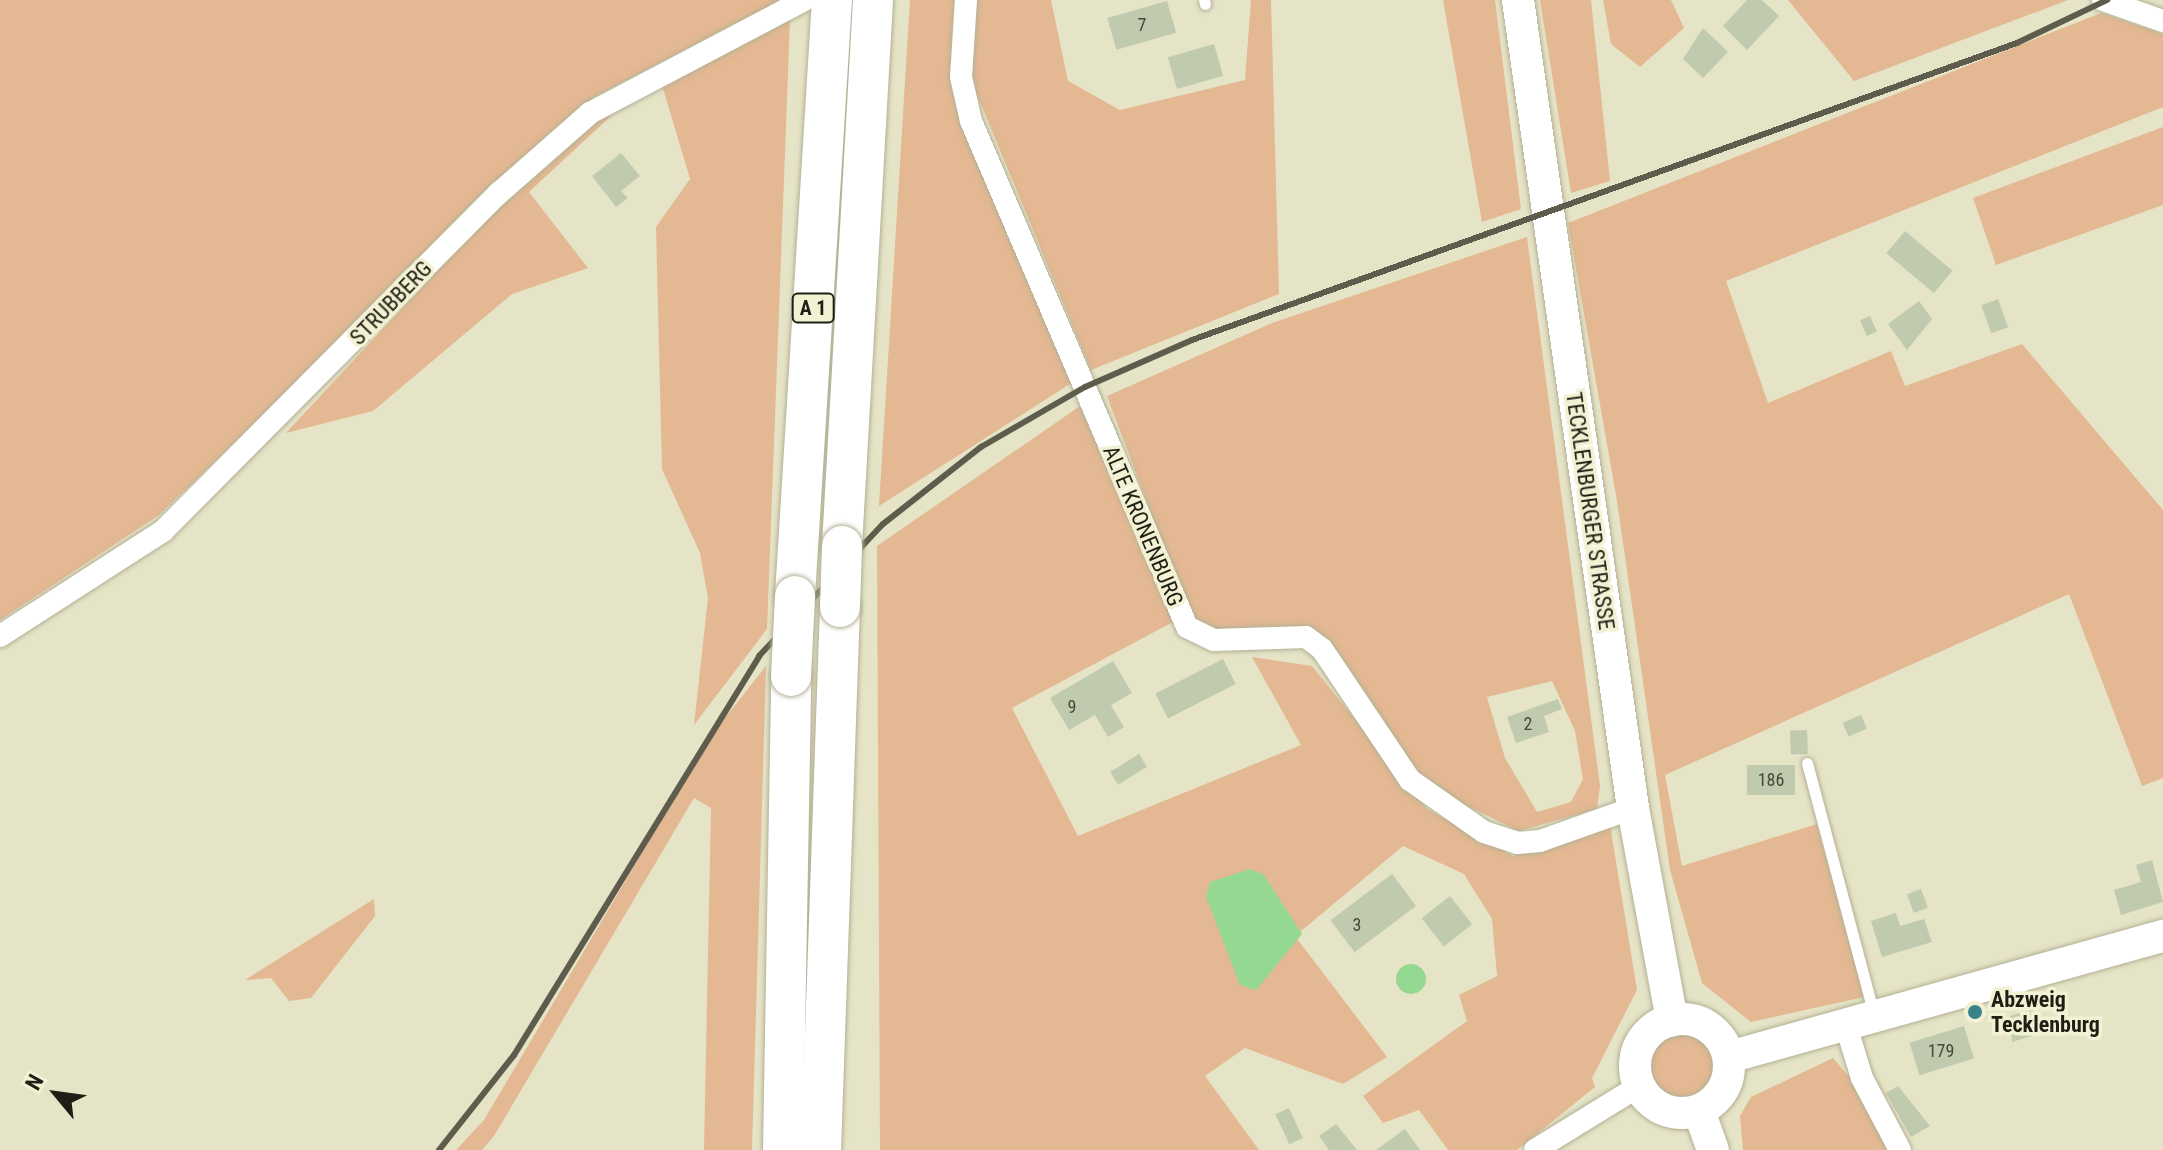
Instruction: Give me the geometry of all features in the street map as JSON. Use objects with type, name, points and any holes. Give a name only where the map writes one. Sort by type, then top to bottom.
[{"type":"highway","name":"A 1","points":[[821,1150],[842,546],[873,0]]},
{"type":"highway","name":"A 1","points":[[783,1150],[791,676],[822,7]]},
{"type":"main road","name":"TECKLENBURGER STRASSE","points":[[1518,0],[1633,808],[1672,1020]]},
{"type":"main road","points":[[1729,1057],[1862,1025],[2163,936]]},
{"type":"main road","points":[[1672,1020],[1714,1030],[1729,1057],[1725,1088],[1699,1111],[1659,1108],[1639,1086],[1636,1053],[1650,1032],[1672,1020]]},
{"type":"main road","points":[[1699,1111],[1713,1150]]},
{"type":"street","name":"ALTE KRONENBURG","points":[[966,0],[961,77],[971,121],[1187,627],[1214,640],[1282,633],[1314,643],[1410,780],[1484,832],[1517,843],[1540,841],[1633,808]]},
{"type":"street","points":[[2103,0],[2163,21]]},
{"type":"street","name":"STRUBBERG","points":[[0,636],[163,531],[499,193],[590,113],[822,7]]},
{"type":"street","points":[[1862,1025],[1862,1078],[1900,1150]]},
{"type":"street","points":[[1535,1150],[1639,1086]]},
{"type":"lane","points":[[1807,763],[1862,1025]]},
{"type":"shaded area","points":[[0,0],[781,0],[594,97],[159,515],[0,620]]},
{"type":"shaded area","points":[[910,0],[954,0],[950,73],[982,173],[1073,382],[879,506]]},
{"type":"shaded area","points":[[977,0],[1051,0],[1068,81],[1120,110],[1245,80],[1251,0],[1271,0],[1279,294],[1091,370],[971,80]]},
{"type":"shaded area","points":[[1443,0],[1495,0],[1521,209],[1482,222]]},
{"type":"shaded area","points":[[1540,0],[1591,0],[1610,181],[1571,193]]},
{"type":"shaded area","points":[[1603,0],[1671,0],[1684,28],[1640,67],[1611,44]]},
{"type":"shaded area","points":[[1788,0],[2068,0],[1854,81]]},
{"type":"shaded area","points":[[2101,13],[2163,34],[2163,107],[1726,281],[1768,403],[1891,351],[1905,386],[2022,344],[2163,510],[2163,778],[2142,786],[2069,594],[1665,775],[1682,866],[1817,824],[1864,997],[1751,1022],[1702,983],[1670,870],[1617,501],[1568,223]]},
{"type":"shaded area","points":[[790,20],[767,629],[694,725],[708,598],[700,553],[662,469],[656,227],[690,179],[662,85],[628,101],[692,66]]},
{"type":"shaded area","points":[[626,102],[529,192],[588,268],[512,294],[373,411],[286,433],[476,229],[608,112]]},
{"type":"shaded area","points":[[2163,127],[2163,205],[1996,265],[1973,198]]},
{"type":"shaded area","points":[[1527,237],[1600,786],[1597,809],[1519,831],[1440,793],[1416,770],[1337,650],[1209,628],[1189,614],[1107,396],[1272,323]],"holes":[[[1552,681],[1575,731],[1583,779],[1571,802],[1537,812],[1505,758],[1487,697]]]},
{"type":"shaded area","points":[[1080,406],[1173,622],[1012,708],[1078,836],[1301,745],[1252,657],[1312,666],[1427,809],[1513,856],[1610,825],[1637,990],[1592,1078],[1595,1087],[1517,1150],[1448,1150],[1419,1110],[1383,1123],[1363,1096],[1467,1021],[1459,995],[1497,976],[1492,919],[1464,874],[1403,846],[1295,936],[1387,1057],[1343,1084],[1245,1048],[1205,1076],[1259,1150],[880,1150],[877,546]]},
{"type":"shaded area","points":[[766,666],[752,1150],[704,1150],[711,808],[694,798],[494,1136],[482,1150],[456,1150],[484,1120],[713,733]]},
{"type":"shaded area","points":[[1250,869],[1264,875],[1302,934],[1256,990],[1240,985],[1206,897],[1210,882]]},
{"type":"shaded area","points":[[374,899],[375,916],[311,998],[289,1001],[271,978],[245,980]]},
{"type":"shaded area","points":[[1411,964],[1422,968],[1426,979],[1422,990],[1411,994],[1400,990],[1396,979],[1400,968]]},
{"type":"shaded area","points":[[1676,1031],[1690,1031],[1709,1041],[1719,1060],[1719,1074],[1709,1093],[1690,1103],[1676,1103],[1657,1093],[1647,1074],[1647,1060],[1657,1041]]},
{"type":"shaded area","points":[[1833,1058],[1857,1086],[1888,1150],[1743,1150],[1740,1116],[1751,1097]]},
{"type":"building","points":[[1747,0],[1762,0],[1779,16],[1747,50],[1723,26]]},
{"type":"building","points":[[1167,1],[1176,33],[1116,50],[1107,18]]},
{"type":"building","points":[[1703,28],[1728,52],[1703,78],[1683,59]]},
{"type":"building","points":[[1214,44],[1223,76],[1177,89],[1168,57]]},
{"type":"building","points":[[621,153],[640,176],[621,191],[628,198],[616,207],[592,176]]},
{"type":"building","points":[[1905,231],[1952,271],[1934,293],[1886,253]]},
{"type":"building","points":[[1998,299],[2008,327],[1991,333],[1981,305]]},
{"type":"building","points":[[1919,301],[1932,319],[1907,350],[1888,324]]},
{"type":"building","points":[[1870,316],[1877,332],[1867,336],[1860,320]]},
{"type":"building","points":[[1223,659],[1236,684],[1168,718],[1155,694]]},
{"type":"building","points":[[1113,661],[1132,693],[1111,705],[1124,727],[1108,737],[1095,715],[1069,730],[1050,698]]},
{"type":"building","points":[[1558,699],[1562,709],[1544,716],[1549,732],[1516,743],[1507,717]]},
{"type":"building","points":[[1861,715],[1867,729],[1848,737],[1843,723]]},
{"type":"building","points":[[1807,730],[1808,754],[1791,755],[1790,731]]},
{"type":"building","points":[[1139,754],[1147,767],[1118,785],[1110,772]]},
{"type":"building","points":[[1747,765],[1795,765],[1795,795],[1747,795]]},
{"type":"building","points":[[2152,860],[2163,902],[2121,915],[2114,890],[2141,882],[2136,865]]},
{"type":"building","points":[[1392,874],[1416,906],[1355,952],[1331,920]]},
{"type":"building","points":[[1921,889],[1928,908],[1914,913],[1907,894]]},
{"type":"building","points":[[1450,896],[1472,924],[1444,947],[1422,918]]},
{"type":"building","points":[[1896,913],[1900,926],[1924,919],[1932,942],[1882,957],[1871,921]]},
{"type":"building","points":[[2034,1009],[2041,1033],[2012,1042],[2010,1016]]},
{"type":"building","points":[[1964,1026],[1974,1059],[1919,1075],[1909,1043]]},
{"type":"building","points":[[1898,1086],[1930,1126],[1911,1137],[1886,1093]]},
{"type":"building","points":[[1289,1108],[1303,1138],[1289,1144],[1275,1114]]},
{"type":"building","points":[[1336,1124],[1357,1150],[1329,1150],[1319,1136]]},
{"type":"building","points":[[1405,1129],[1420,1150],[1376,1150]]},
{"type":"railway","points":[[439,1150],[514,1055],[759,656],[883,524],[981,447],[1085,387],[1192,340],[2017,43],[2107,0]]},
{"type":"place","name":"Abzweig Tecklenburg","points":[[1975,1012]]}]
